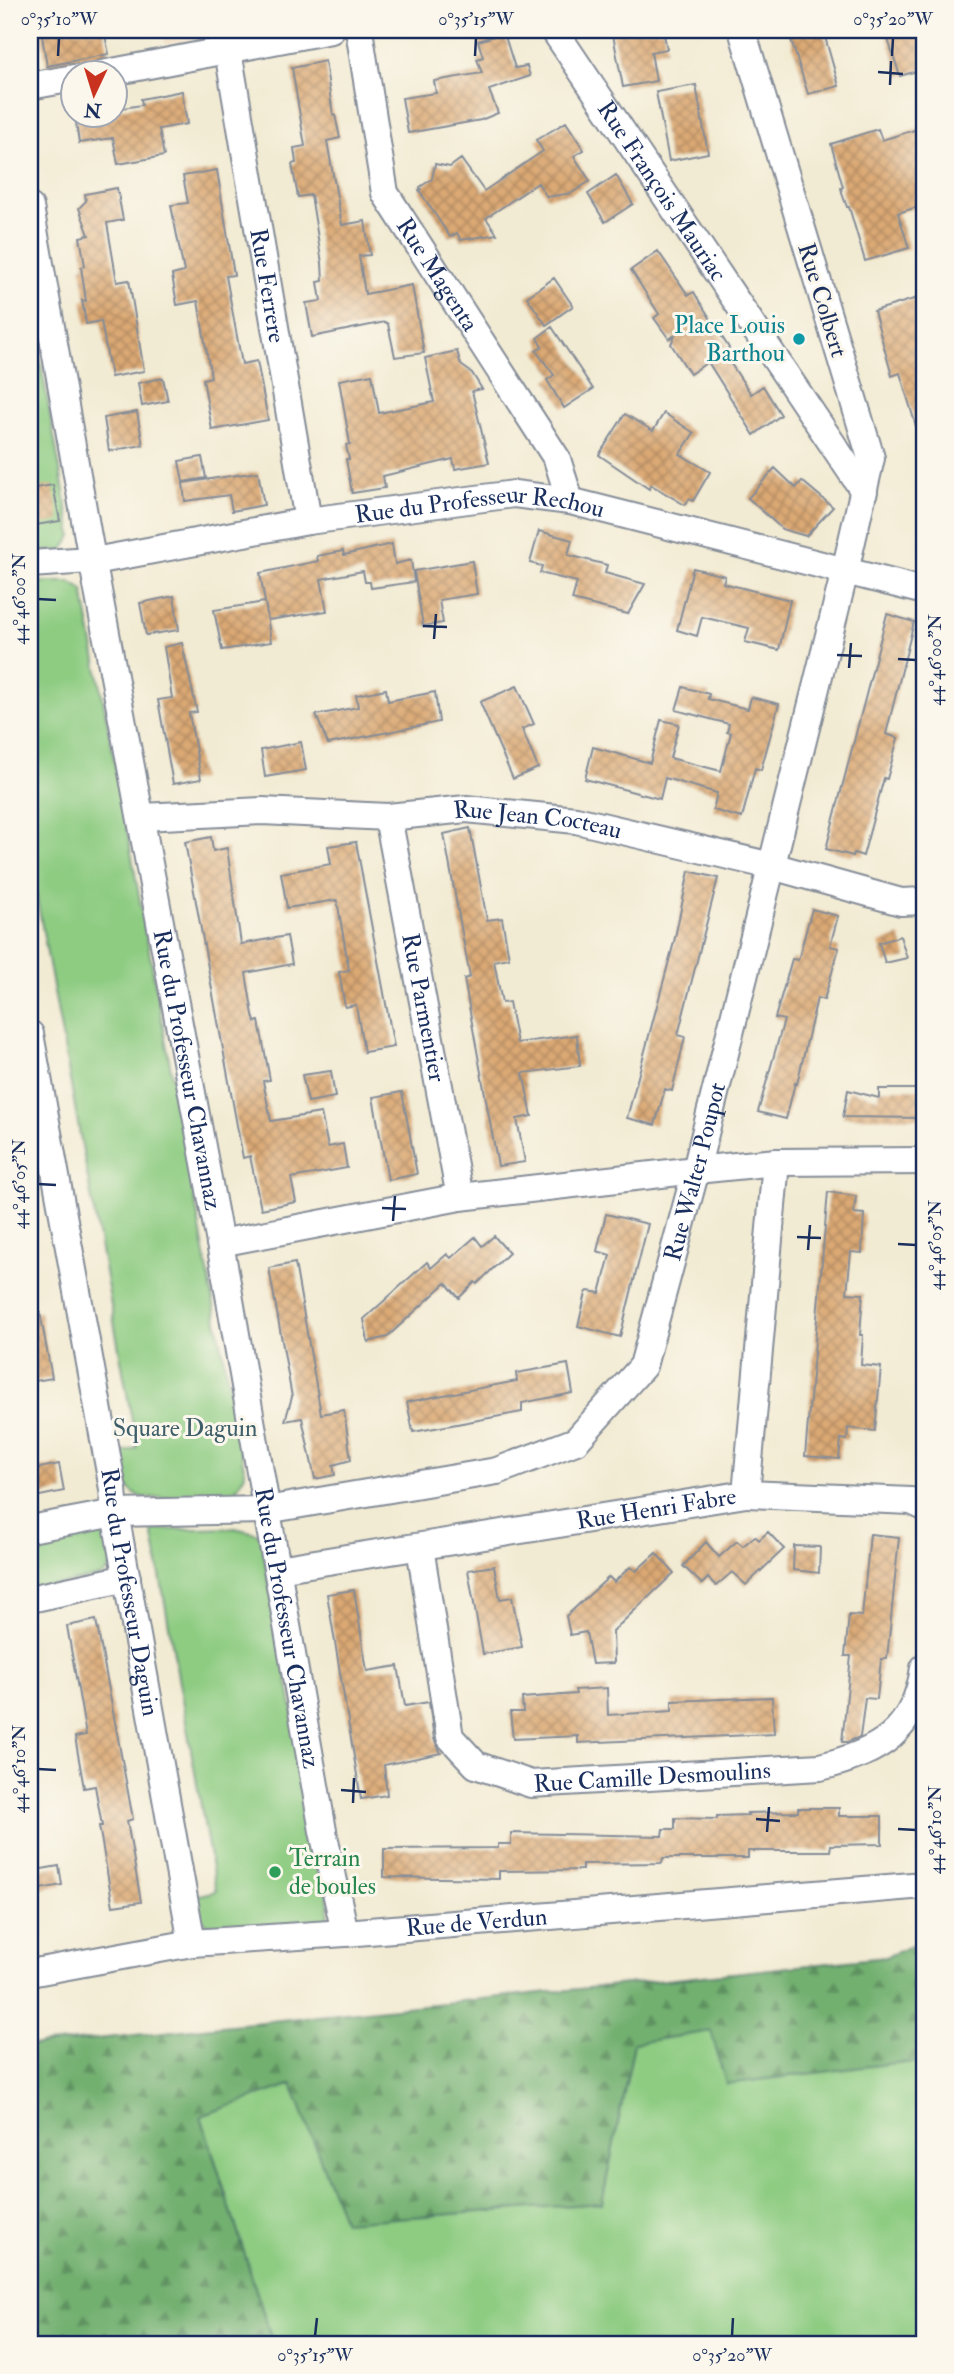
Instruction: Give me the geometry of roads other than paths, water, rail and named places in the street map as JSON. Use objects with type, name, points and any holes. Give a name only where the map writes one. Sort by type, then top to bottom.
[{"type":"street","points":[[130,69],[331,30]]},
{"type":"street","name":"Rue Magenta","points":[[359,30],[385,193],[557,459],[570,501]]},
{"type":"street","name":"Rue François Mauriac","points":[[554,30],[864,491]]},
{"type":"street","name":"Rue Colbert","points":[[742,30],[871,458],[845,571]]},
{"type":"street","name":"Rue Ferrere","points":[[228,51],[308,521]]},
{"type":"street","points":[[30,86],[60,81]]},
{"type":"street","name":"Rue du Professeur Chavannaz","points":[[30,207],[220,1243],[323,1831],[345,1933]]},
{"type":"street","name":"Rue du Professeur Rechou","points":[[30,564],[93,561],[308,521],[514,494],[570,501],[924,591]]},
{"type":"street","name":"Rue Walter Poupot","points":[[30,1529],[115,1513],[266,1510],[496,1471],[576,1441],[643,1366],[696,1170],[845,571]]},
{"type":"street","name":"Rue Jean Cocteau","points":[[142,817],[262,811],[388,817],[466,809],[576,820],[772,866],[901,902],[924,901]]},
{"type":"street","name":"Rue Parmentier","points":[[388,817],[460,1197]]},
{"type":"street","name":"Rue du Professeur Daguin","points":[[30,1034],[192,1943]]},
{"type":"street","points":[[220,1243],[460,1197],[776,1162],[924,1161]]},
{"type":"street","name":"Rue Henri Fabre","points":[[278,1569],[746,1494],[776,1162]]},
{"type":"street","points":[[746,1494],[911,1501],[924,1507]]},
{"type":"street","name":"Rue Camille Desmoulins","points":[[420,1547],[450,1737],[476,1765],[531,1784],[820,1767],[852,1760],[879,1747],[906,1722],[922,1683],[924,1668]]},
{"type":"street","points":[[30,1598],[127,1578]]},
{"type":"street","name":"Rue de Verdun","points":[[30,1973],[192,1943],[345,1933],[924,1885]]},
{"type":"place","name":"Place Louis Barthou","points":[[799,339]]},
{"type":"place","name":"Terrain de boules","points":[[275,1872]]},
{"type":"park label","name":"Square Daguin","points":[[185,1428]]}]
